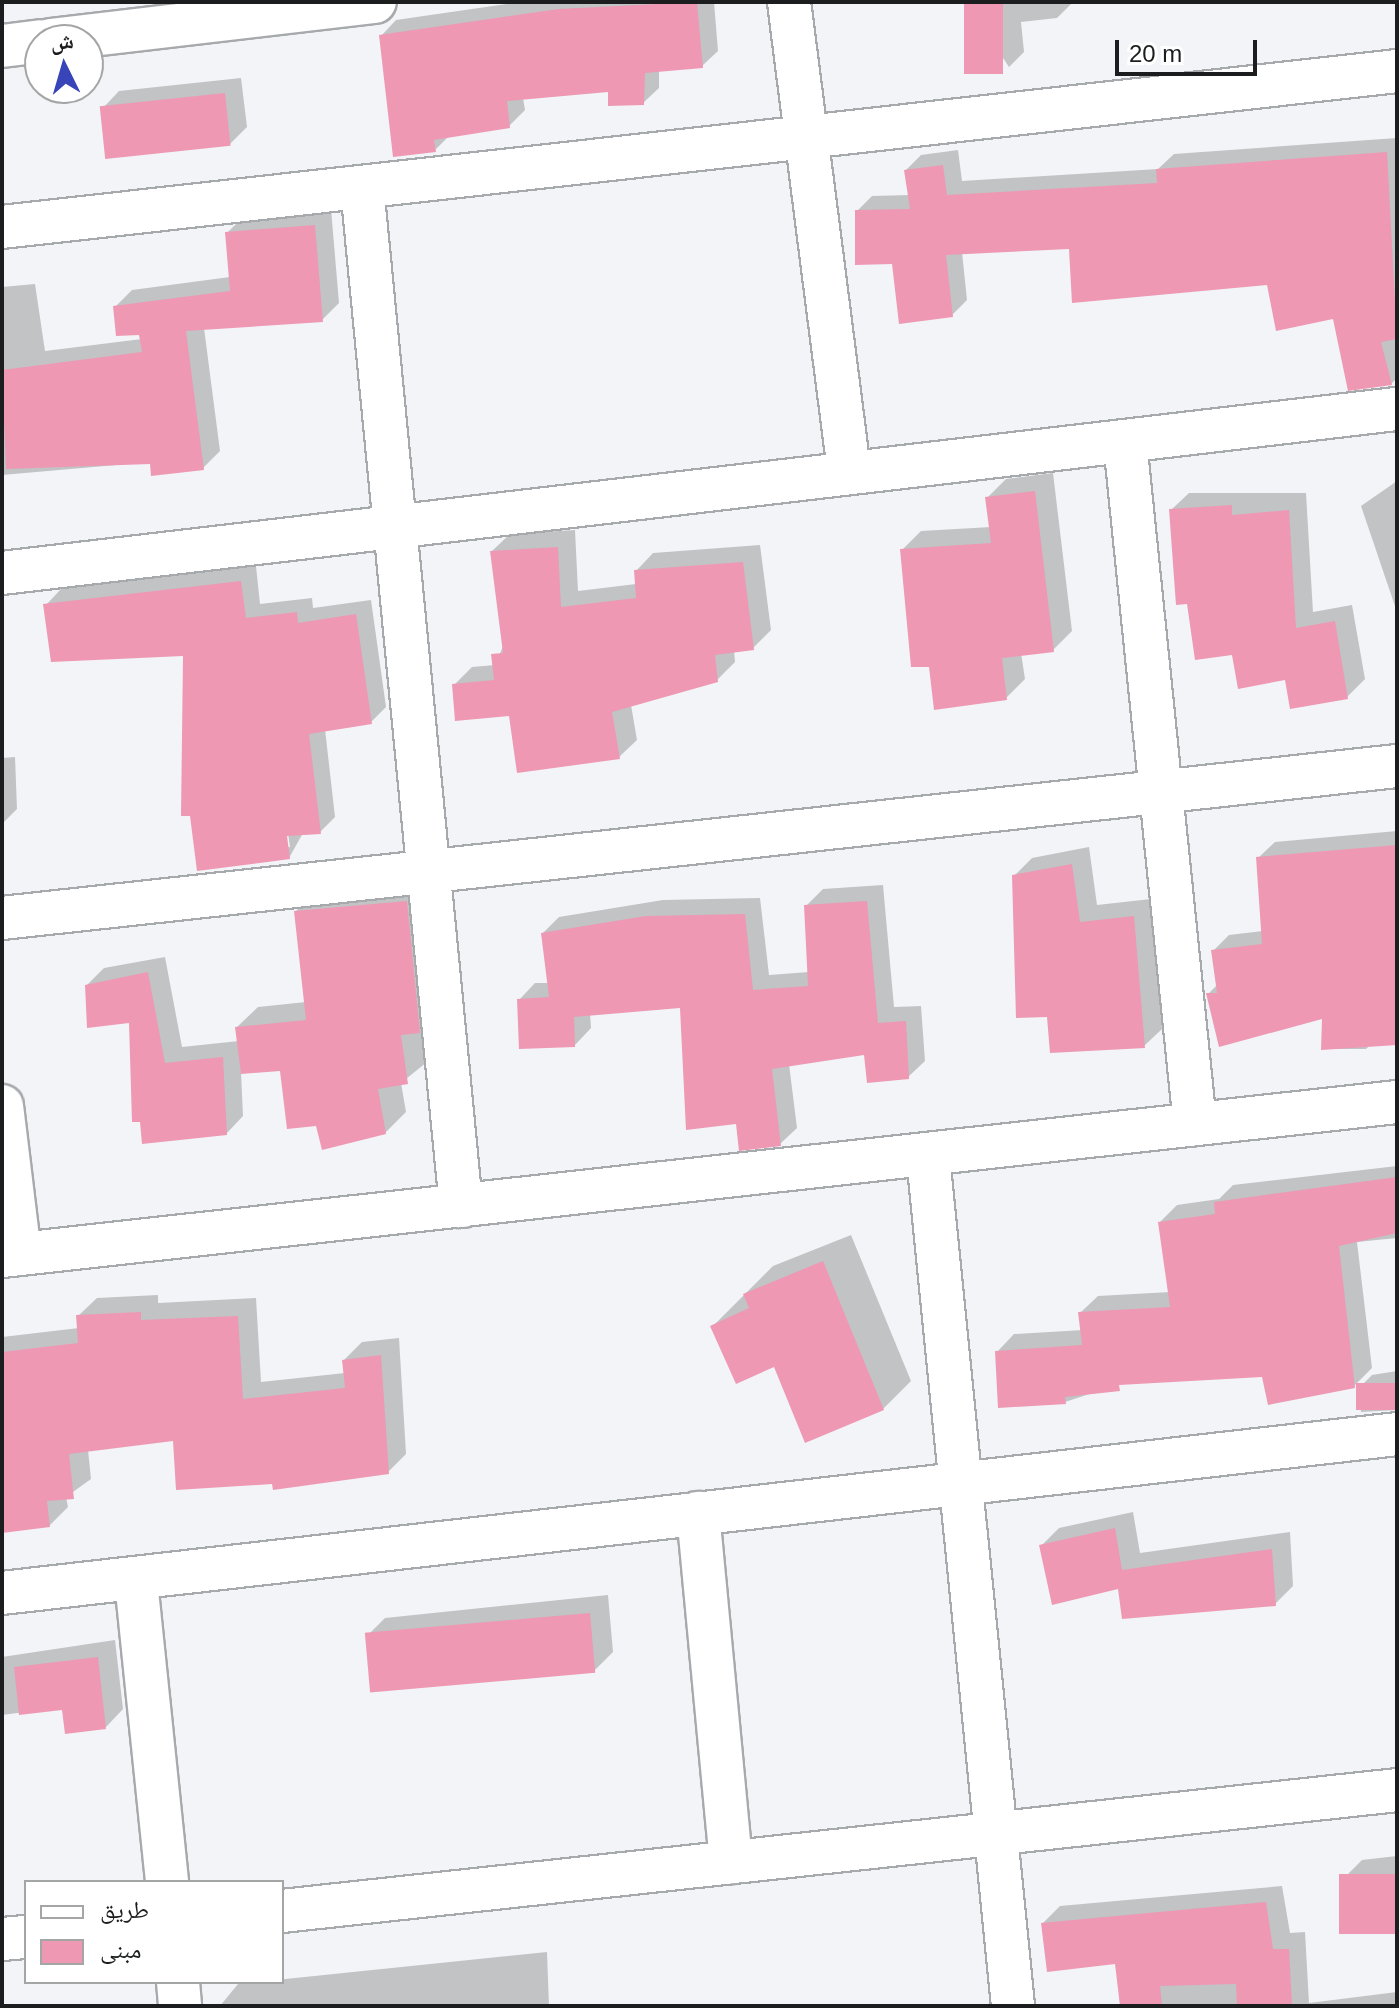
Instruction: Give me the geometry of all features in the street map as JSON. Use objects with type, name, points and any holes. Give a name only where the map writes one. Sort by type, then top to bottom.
[{"type":"street","points":[[104,34],[375,2]]},
{"type":"street","points":[[789,2],[849,471]]},
{"type":"street","points":[[2,46],[24,43]]},
{"type":"street","points":[[2,227],[807,141],[1397,71]]},
{"type":"street","points":[[362,187],[431,871],[461,1206]]},
{"type":"street","points":[[2,573],[396,524],[1397,409]]},
{"type":"street","points":[[1125,442],[1195,1124]]},
{"type":"street","points":[[2,918],[1397,766]]},
{"type":"street","points":[[2,1106],[11,1255],[928,1157],[1397,1102]]},
{"type":"street","points":[[928,1157],[1013,2006]]},
{"type":"street","points":[[2,1593],[136,1581],[698,1513],[1397,1434]]},
{"type":"street","points":[[698,1513],[731,1862]]},
{"type":"street","points":[[136,1581],[167,1880]]},
{"type":"street","points":[[284,1911],[995,1837],[1397,1790]]},
{"type":"street","points":[[2,1939],[24,1937]]},
{"type":"street","points":[[178,1984],[180,2006]]},
{"type":"building","points":[[697,2],[703,68],[645,73],[644,105],[608,106],[608,92],[507,101],[510,128],[434,140],[436,152],[393,157],[379,35],[559,9]]},
{"type":"building","points":[[964,2],[1003,2],[1003,74],[964,74]]},
{"type":"building","points":[[225,93],[231,146],[105,159],[100,106]]},
{"type":"building","points":[[1387,152],[1397,339],[1381,342],[1392,385],[1348,391],[1333,319],[1276,331],[1267,285],[1072,303],[1069,249],[946,255],[953,317],[899,324],[892,264],[855,265],[855,210],[910,209],[904,170],[943,165],[947,195],[1157,183],[1156,169]]},
{"type":"building","points":[[315,225],[323,322],[186,331],[204,470],[151,476],[150,464],[6,469],[2,370],[142,352],[139,335],[116,336],[113,306],[230,291],[225,232]]},
{"type":"building","points":[[1035,491],[1054,652],[1002,658],[1007,700],[934,710],[929,667],[911,667],[900,549],[991,543],[985,497]]},
{"type":"building","points":[[1232,505],[1232,515],[1289,510],[1296,628],[1335,621],[1348,699],[1290,709],[1285,680],[1238,689],[1232,655],[1195,660],[1187,604],[1176,605],[1169,509]]},
{"type":"building","points":[[558,547],[561,607],[636,598],[634,570],[743,562],[754,650],[715,655],[718,682],[612,712],[620,759],[517,773],[509,716],[455,721],[452,684],[494,680],[491,654],[503,653],[490,551]]},
{"type":"building","points":[[241,581],[246,618],[297,612],[298,623],[356,614],[372,724],[309,734],[321,834],[287,836],[290,859],[197,871],[190,816],[181,816],[183,656],[51,662],[43,604]]},
{"type":"building","points":[[1397,845],[1397,1045],[1321,1050],[1322,1019],[1219,1047],[1206,993],[1217,993],[1211,950],[1262,944],[1256,857]]},
{"type":"building","points":[[1072,864],[1080,922],[1134,916],[1145,1048],[1050,1053],[1047,1017],[1016,1018],[1012,875]]},
{"type":"building","points":[[407,901],[420,1033],[401,1035],[408,1084],[378,1089],[386,1134],[322,1150],[316,1126],[287,1129],[280,1071],[241,1074],[235,1027],[306,1020],[294,911]]},
{"type":"building","points":[[867,901],[878,1023],[906,1021],[909,1079],[867,1083],[864,1055],[772,1069],[781,1146],[739,1151],[736,1124],[686,1130],[680,1008],[574,1017],[575,1047],[519,1049],[517,999],[549,997],[541,933],[646,916],[745,914],[753,990],[808,986],[804,905]]},
{"type":"building","points":[[148,972],[165,1063],[223,1057],[227,1135],[142,1144],[140,1122],[132,1122],[129,1023],[87,1028],[85,985]]},
{"type":"building","points":[[1397,1177],[1397,1233],[1339,1246],[1355,1388],[1268,1405],[1262,1377],[1119,1385],[1120,1391],[1065,1397],[1066,1404],[998,1408],[995,1351],[1082,1345],[1078,1312],[1170,1307],[1158,1222],[1215,1214],[1214,1202]]},
{"type":"building","points":[[823,1261],[884,1410],[805,1443],[774,1367],[736,1384],[710,1326],[749,1308],[743,1294]]},
{"type":"building","points":[[141,1312],[141,1320],[238,1316],[243,1399],[345,1388],[342,1360],[381,1355],[389,1474],[273,1490],[272,1484],[176,1490],[173,1441],[69,1454],[74,1499],[47,1501],[50,1527],[2,1533],[2,1352],[78,1343],[76,1315]]},
{"type":"building","points":[[1356,1383],[1397,1383],[1397,1410],[1356,1410]]},
{"type":"building","points":[[1115,1528],[1122,1570],[1272,1549],[1276,1606],[1122,1619],[1118,1589],[1052,1605],[1039,1545]]},
{"type":"building","points":[[590,1613],[595,1673],[370,1692],[365,1633]]},
{"type":"building","points":[[98,1657],[106,1729],[65,1734],[62,1710],[19,1715],[14,1667]]},
{"type":"building","points":[[1339,1874],[1397,1874],[1397,1934],[1339,1934]]},
{"type":"building","points":[[1266,1902],[1273,1949],[1289,1949],[1292,2006],[1237,2006],[1236,1984],[1160,1986],[1162,2006],[1120,2006],[1115,1964],[1047,1972],[1041,1923]]}]
